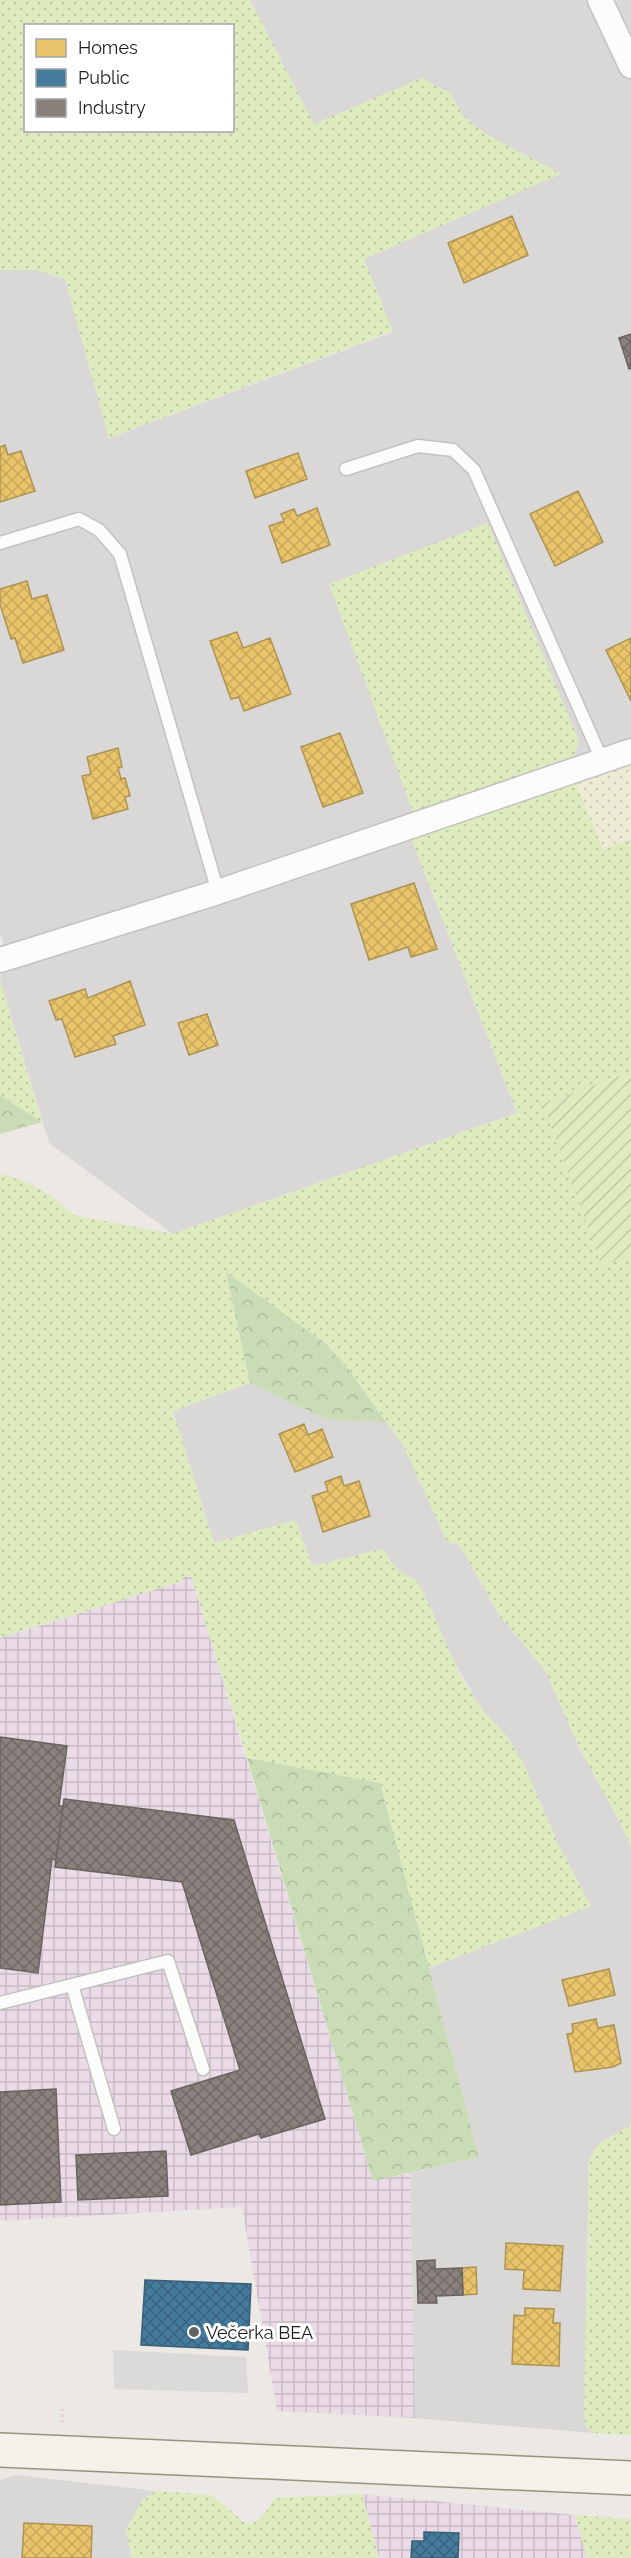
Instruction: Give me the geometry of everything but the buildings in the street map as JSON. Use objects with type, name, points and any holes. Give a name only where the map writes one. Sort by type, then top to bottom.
[{"type":"main road","points":[[0,2450],[631,2478]]},
{"type":"street","points":[[600,0],[631,66]]},
{"type":"street","points":[[0,960],[218,892],[631,751]]},
{"type":"lane","points":[[345,470],[418,446],[453,450],[474,470],[602,760]]},
{"type":"lane","points":[[0,543],[79,519],[99,530],[120,554],[218,892]]},
{"type":"lane","points":[[0,2003],[168,1961],[202,2069]]},
{"type":"lane","points":[[72,1985],[114,2129]]},
{"type":"shaded area","points":[[250,0],[631,0],[631,764],[410,835],[517,1113],[173,1234],[49,1143],[0,980],[4,945],[0,933],[0,270],[37,270],[65,279],[109,438],[393,332],[364,259],[560,174],[486,134],[462,115],[451,94],[422,78],[314,125]]},
{"type":"shaded area","points":[[631,764],[631,839],[603,850],[575,781]]},
{"type":"shaded area","points":[[250,1383],[328,1420],[386,1422],[403,1445],[450,1543],[459,1544],[500,1616],[545,1670],[582,1753],[619,1820],[631,1847],[631,2125],[597,2145],[589,2161],[584,2418],[586,2427],[595,2433],[415,2418],[410,2173],[479,2157],[429,1968],[591,1906],[558,1844],[523,1762],[509,1739],[481,1708],[404,1576],[393,1566],[383,1549],[312,1566],[296,1520],[214,1543],[173,1411]]},
{"type":"shaded area","points":[[191,1575],[373,2181],[410,2173],[415,2418],[277,2411],[242,2207],[0,2221],[0,1638],[183,1581],[182,1578]]},
{"type":"shaded area","points":[[113,2350],[246,2357],[248,2393],[114,2389]]},
{"type":"shaded area","points":[[16,2475],[156,2491],[142,2500],[126,2531],[132,2558],[0,2558],[0,2480]]},
{"type":"shaded area","points":[[362,2494],[575,2515],[587,2558],[379,2558]]},
{"type":"green space","points":[[0,0],[250,0],[314,124],[422,78],[451,94],[462,115],[486,134],[561,174],[364,259],[393,331],[109,438],[65,279],[37,270],[0,270]]},
{"type":"green space","points":[[488,523],[579,741],[574,756],[413,812],[329,584]]},
{"type":"green space","points":[[575,781],[603,850],[631,839],[631,1072],[543,1104],[602,1266],[631,1254],[631,1847],[619,1820],[582,1753],[545,1670],[500,1616],[459,1544],[450,1543],[445,1537],[403,1445],[350,1371],[326,1344],[226,1273],[250,1383],[173,1411],[214,1543],[296,1520],[312,1566],[383,1549],[400,1571],[415,1579],[425,1595],[461,1677],[481,1708],[509,1739],[523,1762],[558,1844],[591,1906],[429,1968],[380,1784],[247,1758],[191,1575],[182,1578],[183,1581],[0,1638],[0,1174],[40,1189],[73,1215],[173,1234],[517,1113],[410,835]]},
{"type":"green space","points":[[0,980],[42,1122],[0,1095]]},
{"type":"green space","points":[[631,1072],[631,1254],[602,1266],[543,1104]]},
{"type":"green space","points":[[0,1095],[42,1122],[0,1134]]},
{"type":"green space","points":[[226,1272],[326,1344],[350,1371],[386,1422],[328,1420],[250,1383]]},
{"type":"green space","points":[[247,1758],[380,1783],[479,2157],[373,2181]]},
{"type":"green space","points":[[631,2125],[631,2435],[595,2433],[586,2427],[584,2418],[589,2161],[597,2145]]},
{"type":"green space","points":[[156,2491],[212,2495],[245,2523],[259,2519],[274,2498],[362,2494],[379,2558],[132,2558],[126,2531],[142,2500]]},
{"type":"green space","points":[[575,2515],[631,2519],[631,2558],[587,2558]]},
{"type":"place","name":"Večerka BEA","points":[[194,2332]]}]
